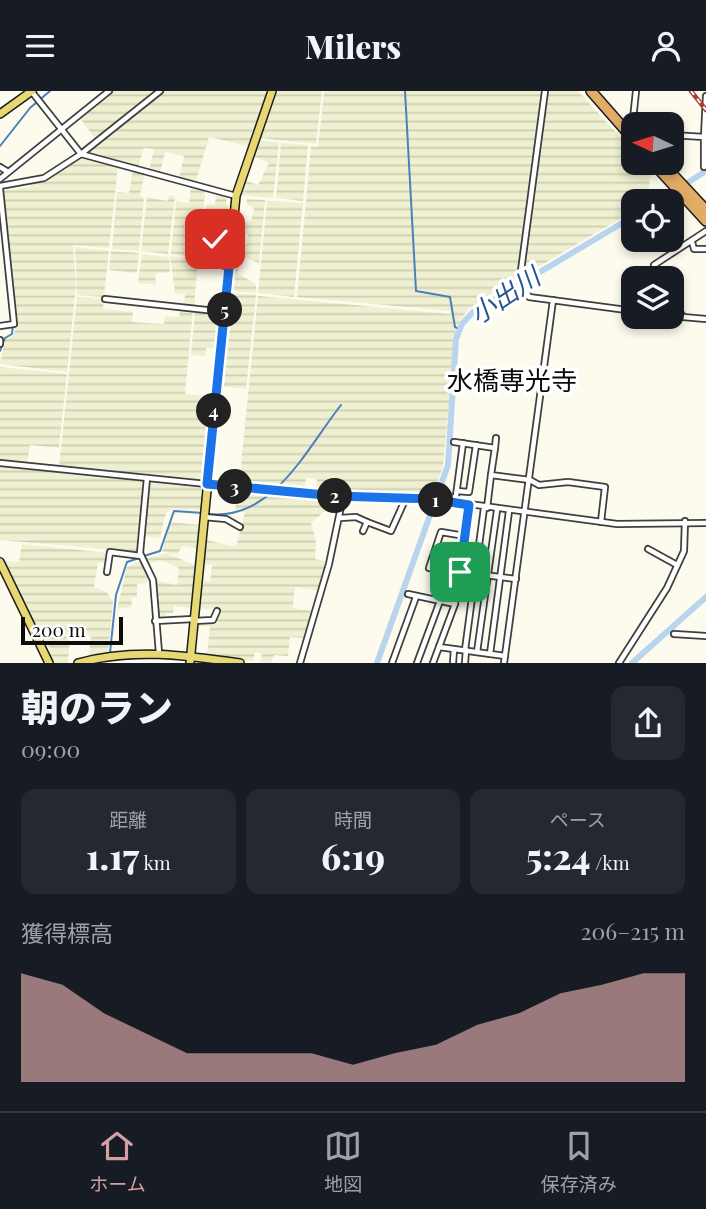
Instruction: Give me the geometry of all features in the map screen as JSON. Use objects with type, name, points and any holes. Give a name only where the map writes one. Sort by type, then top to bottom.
[{"type":"highway","points":[[591,91],[621,125]]},
{"type":"highway","points":[[598,91],[621,113]]},
{"type":"highway","points":[[666,175],[681,189]]},
{"type":"highway","points":[[669,175],[673,181]]},
{"type":"highway","points":[[684,192],[705,207]]},
{"type":"highway","points":[[684,192],[706,221]]},
{"type":"main road","points":[[0,114],[32,91]]},
{"type":"main road","points":[[190,660],[236,196],[272,91]]},
{"type":"main road","points":[[0,562],[49,663]]},
{"type":"main road","points":[[78,663],[110,655],[159,653],[190,660],[240,663]]},
{"type":"street","points":[[32,91],[81,154],[236,196]]},
{"type":"street","points":[[0,179],[109,91]]},
{"type":"street","points":[[0,326],[14,324],[0,188],[44,178],[81,154],[160,91]]},
{"type":"street","points":[[545,91],[520,278],[524,291],[528,297],[621,309]]},
{"type":"street","points":[[635,112],[636,91]]},
{"type":"street","points":[[704,167],[706,96]]},
{"type":"street","points":[[684,136],[704,137]]},
{"type":"street","points":[[0,167],[8,172]]},
{"type":"street","points":[[655,266],[706,231]]},
{"type":"street","points":[[215,239],[211,261],[229,267]]},
{"type":"street","points":[[692,242],[694,249],[706,249]]},
{"type":"street","points":[[105,299],[225,312]]},
{"type":"street","points":[[505,663],[553,300]]},
{"type":"street","points":[[684,317],[706,319]]},
{"type":"street","points":[[465,663],[475,574],[496,438]]},
{"type":"street","points":[[454,442],[495,447]]},
{"type":"street","points":[[455,503],[463,443]]},
{"type":"street","points":[[457,491],[469,492],[476,445]]},
{"type":"street","points":[[0,463],[343,497],[432,499],[497,510],[601,522],[706,523]]},
{"type":"street","points":[[491,475],[530,480],[544,485],[568,482],[606,487],[601,522]]},
{"type":"street","points":[[147,478],[141,556],[153,580],[159,653]]},
{"type":"street","points":[[300,663],[340,518],[343,497]]},
{"type":"street","points":[[340,518],[356,517],[391,530],[406,498]]},
{"type":"street","points":[[433,663],[455,604],[469,505]]},
{"type":"street","points":[[477,652],[497,510]]},
{"type":"street","points":[[490,654],[509,511]]},
{"type":"street","points":[[204,517],[226,519],[240,527]]},
{"type":"street","points":[[619,663],[667,588],[684,551],[685,521]]},
{"type":"street","points":[[363,531],[367,522]]},
{"type":"street","points":[[465,535],[441,533],[429,568],[516,579]]},
{"type":"street","points":[[649,549],[677,565]]},
{"type":"street","points":[[107,572],[110,552],[141,556]]},
{"type":"street","points":[[408,594],[455,604]]},
{"type":"street","points":[[392,663],[416,597]]},
{"type":"street","points":[[417,663],[440,601]]},
{"type":"street","points":[[155,621],[213,620],[217,611]]},
{"type":"street","points":[[674,634],[706,636]]},
{"type":"street","points":[[439,647],[505,656]]},
{"type":"street","points":[[453,663],[454,649]]},
{"type":"green space","points":[[111,91],[157,91],[96,140],[79,117]]},
{"type":"green space","points":[[162,91],[269,91],[251,147],[209,137],[195,184],[179,178],[184,156],[165,152],[160,174],[149,171],[154,149],[144,148],[138,167],[85,153]]},
{"type":"green space","points":[[274,91],[322,91],[316,144],[259,138]]},
{"type":"green space","points":[[324,91],[543,91],[517,277],[468,309],[457,326],[452,319],[456,330],[443,466],[432,498],[316,493],[317,479],[306,478],[304,492],[239,485],[258,296],[451,314],[450,311],[297,297],[311,146],[318,147]]},
{"type":"green space","points":[[547,91],[578,91],[621,138],[621,175],[651,175],[649,189],[621,189],[621,218],[523,276]]},
{"type":"green space","points":[[258,141],[279,142],[273,198],[240,195],[244,180],[258,185],[269,163],[253,156]]},
{"type":"green space","points":[[281,143],[308,145],[303,201],[276,198]]},
{"type":"green space","points":[[81,155],[118,166],[109,248],[73,245],[76,286],[67,372],[0,364],[5,339],[14,335],[15,328],[1,191],[30,187],[30,183],[45,179]]},
{"type":"green space","points":[[133,170],[145,173],[140,195],[144,198],[139,251],[112,249],[117,192],[129,193]]},
{"type":"green space","points":[[191,186],[205,190],[200,246],[196,247],[194,257],[171,254],[176,201],[189,203]]},
{"type":"green space","points":[[216,193],[227,195],[226,204],[229,206],[219,230],[213,228],[210,237],[210,260],[201,258],[206,205],[215,205]]},
{"type":"green space","points":[[170,195],[175,197],[168,254],[141,251],[147,197],[167,201]]},
{"type":"green space","points":[[247,199],[265,200],[259,263],[244,257],[240,264],[232,264],[234,249],[238,250],[239,244],[247,244],[248,234],[235,233],[237,221],[251,222],[254,208],[246,204]]},
{"type":"green space","points":[[267,201],[303,203],[294,297],[258,293]]},
{"type":"green space","points":[[75,247],[109,251],[104,297],[77,295]]},
{"type":"green space","points":[[111,251],[139,253],[137,273],[109,270]]},
{"type":"green space","points":[[142,254],[169,257],[170,272],[155,274],[156,285],[138,283]]},
{"type":"green space","points":[[170,256],[198,260],[194,307],[184,306],[185,294],[175,293]]},
{"type":"green space","points":[[239,267],[237,273],[256,284],[256,293],[228,291],[232,269]]},
{"type":"green space","points":[[234,293],[256,295],[246,389],[219,386],[227,312],[241,313],[241,301],[233,300]]},
{"type":"green space","points":[[77,297],[104,299],[103,309],[133,312],[132,322],[164,324],[165,316],[179,317],[180,309],[193,310],[185,394],[213,397],[205,480],[59,467]]},
{"type":"green space","points":[[195,310],[223,313],[218,348],[206,348],[205,356],[191,355]]},
{"type":"green space","points":[[0,367],[67,374],[59,448],[30,445],[27,464],[0,461]]},
{"type":"green space","points":[[0,465],[145,479],[138,552],[0,540]]},
{"type":"green space","points":[[149,480],[203,485],[202,510],[172,509],[166,513],[160,538],[143,536]]},
{"type":"green space","points":[[238,489],[340,498],[311,523],[316,541],[315,559],[328,562],[319,591],[295,587],[293,608],[313,611],[305,638],[290,637],[288,656],[274,655],[271,663],[260,662],[262,654],[255,652],[253,661],[207,656],[210,626],[196,626],[196,623],[214,621],[219,610],[197,608],[199,580],[210,581],[212,565],[201,564],[205,523],[209,524],[207,540],[236,547],[245,512],[235,510]]},
{"type":"green space","points":[[170,522],[200,525],[198,549],[182,546],[177,555],[162,551]]},
{"type":"green space","points":[[22,544],[108,553],[108,563],[98,563],[94,587],[107,592],[113,602],[108,652],[89,656],[91,636],[70,633],[68,663],[54,663],[49,654],[51,649],[42,641],[4,561],[19,562]]},
{"type":"green space","points":[[167,553],[196,566],[192,608],[174,606],[173,613],[166,613],[166,619],[160,619],[155,580],[177,585],[179,568],[160,560],[147,565],[144,559]]},
{"type":"green space","points":[[141,561],[151,582],[137,584],[137,597],[131,598],[132,607],[117,609],[127,567]]},
{"type":"waterway","points":[[0,146],[30,108],[50,91]]},
{"type":"waterway","points":[[405,91],[416,291],[450,297],[455,327],[459,329]]},
{"type":"waterway","name":"小出川","points":[[678,189],[706,171]]},
{"type":"waterway","name":"小出川","points":[[377,663],[448,465],[456,339],[462,324],[473,312],[621,224]]},
{"type":"waterway","points":[[0,351],[5,338],[12,334],[13,324]]},
{"type":"waterway","points":[[209,514],[232,513],[252,506],[270,494],[301,460],[341,405]]},
{"type":"waterway","points":[[144,556],[160,551],[174,511],[203,513]]},
{"type":"waterway","points":[[110,653],[116,595],[127,562],[139,558]]},
{"type":"waterway","points":[[632,663],[706,597]]},
{"type":"railway","points":[[691,91],[706,110]]},
{"type":"district","name":"水橋専光寺","points":[[512,381]]},
{"type":"route","points":[[215,239],[211,261],[229,267],[207,484],[336,496],[432,499],[469,505],[460,572]]}]
